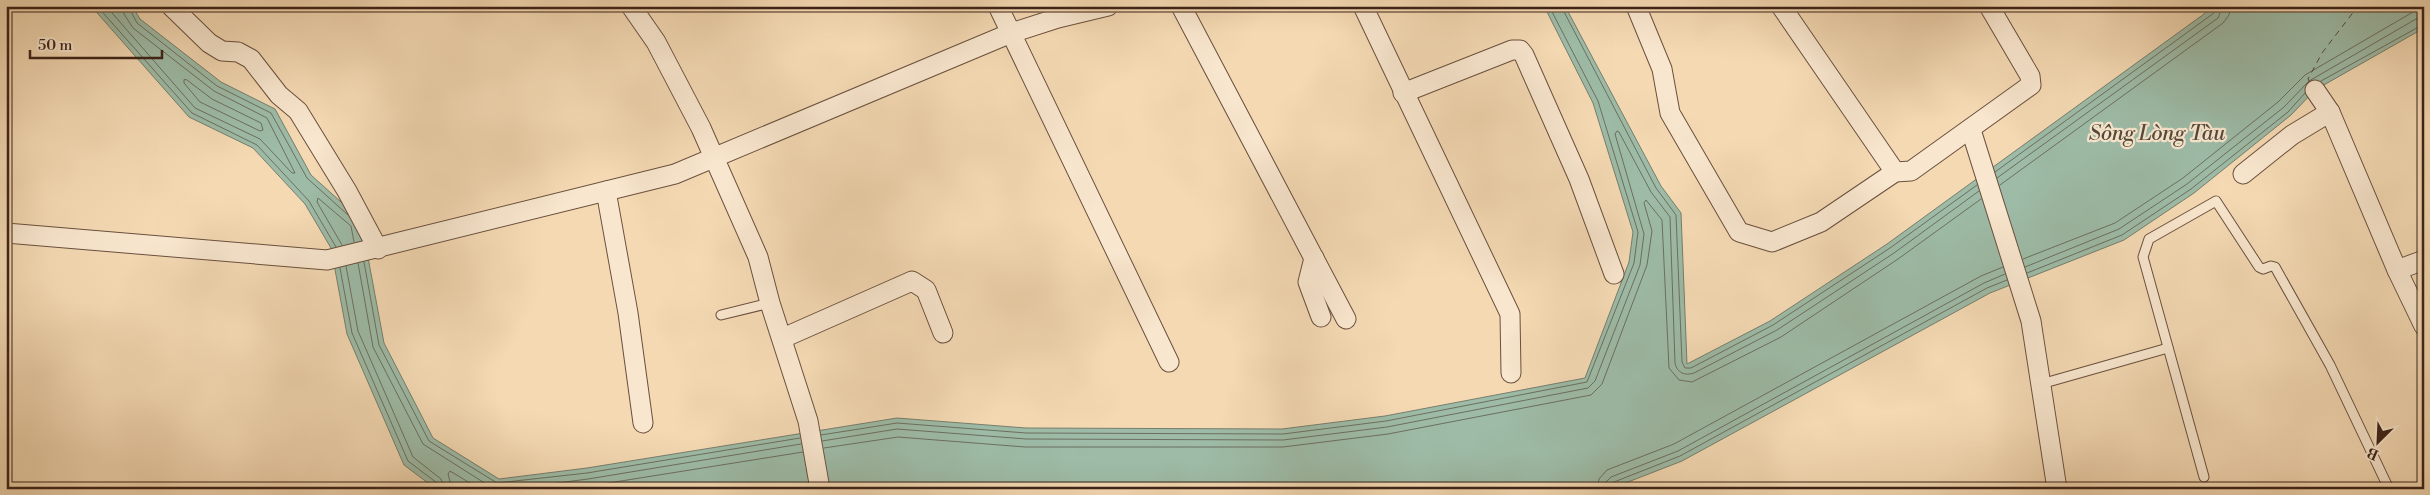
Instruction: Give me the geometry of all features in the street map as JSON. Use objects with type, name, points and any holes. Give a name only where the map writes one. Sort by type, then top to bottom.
[{"type":"street","points":[[170,6],[209,43],[222,51],[238,52],[251,59],[279,94],[298,111],[348,191],[374,250]]},
{"type":"street","points":[[631,6],[656,42],[709,161],[758,257],[762,305],[783,338],[808,421],[820,489]]},
{"type":"street","points":[[998,6],[1169,362]]},
{"type":"street","points":[[6,233],[327,260],[374,250],[675,174],[1011,33],[1058,18],[1108,6]]},
{"type":"street","points":[[1181,6],[1346,319]]},
{"type":"street","points":[[1363,6],[1510,314],[1511,373]]},
{"type":"street","points":[[1636,6],[1662,69],[1670,113],[1739,232],[1772,242],[1821,222],[1895,172],[1911,171],[2031,85],[2030,76],[1989,6]]},
{"type":"street","points":[[1781,6],[1895,172]]},
{"type":"street","points":[[1403,93],[1512,50],[1520,50],[1524,55],[1579,179],[1614,274]]},
{"type":"street","points":[[2315,90],[2330,112],[2397,270],[2424,326]]},
{"type":"street","points":[[2243,174],[2292,135],[2330,112]]},
{"type":"street","points":[[1970,130],[1979,153],[2031,321],[2057,489]]},
{"type":"street","points":[[606,191],[628,313],[643,423]]},
{"type":"street","points":[[1314,258],[1308,282],[1321,317]]},
{"type":"street","points":[[2397,270],[2424,260]]},
{"type":"street","points":[[783,338],[912,281],[926,290],[943,333]]},
{"type":"lane","points":[[2204,477],[2143,257],[2149,239],[2216,201],[2259,267],[2263,270],[2271,266],[2275,267],[2330,365],[2389,489]]},
{"type":"lane","points":[[721,315],[762,305]]},
{"type":"lane","points":[[2041,384],[2168,348]]},
{"type":"water","name":"Sông Lòng Tàu","points":[[91,6],[132,6],[140,19],[221,82],[275,109],[311,175],[361,220],[384,343],[433,438],[499,479],[587,468],[897,418],[1026,428],[1282,429],[1385,416],[1585,378],[1629,262],[1633,232],[1593,103],[1544,6],[1565,6],[1661,186],[1681,213],[1687,364],[1770,321],[1887,244],[2215,6],[2424,6],[2424,28],[2315,90],[2291,115],[2194,193],[2124,240],[1990,293],[1682,461],[1610,489],[436,489],[404,465],[347,334],[331,248],[305,204],[253,148],[189,117]]},
{"type":"ferry route","points":[[2310,82],[2308,79],[2322,53],[2358,6]]}]
